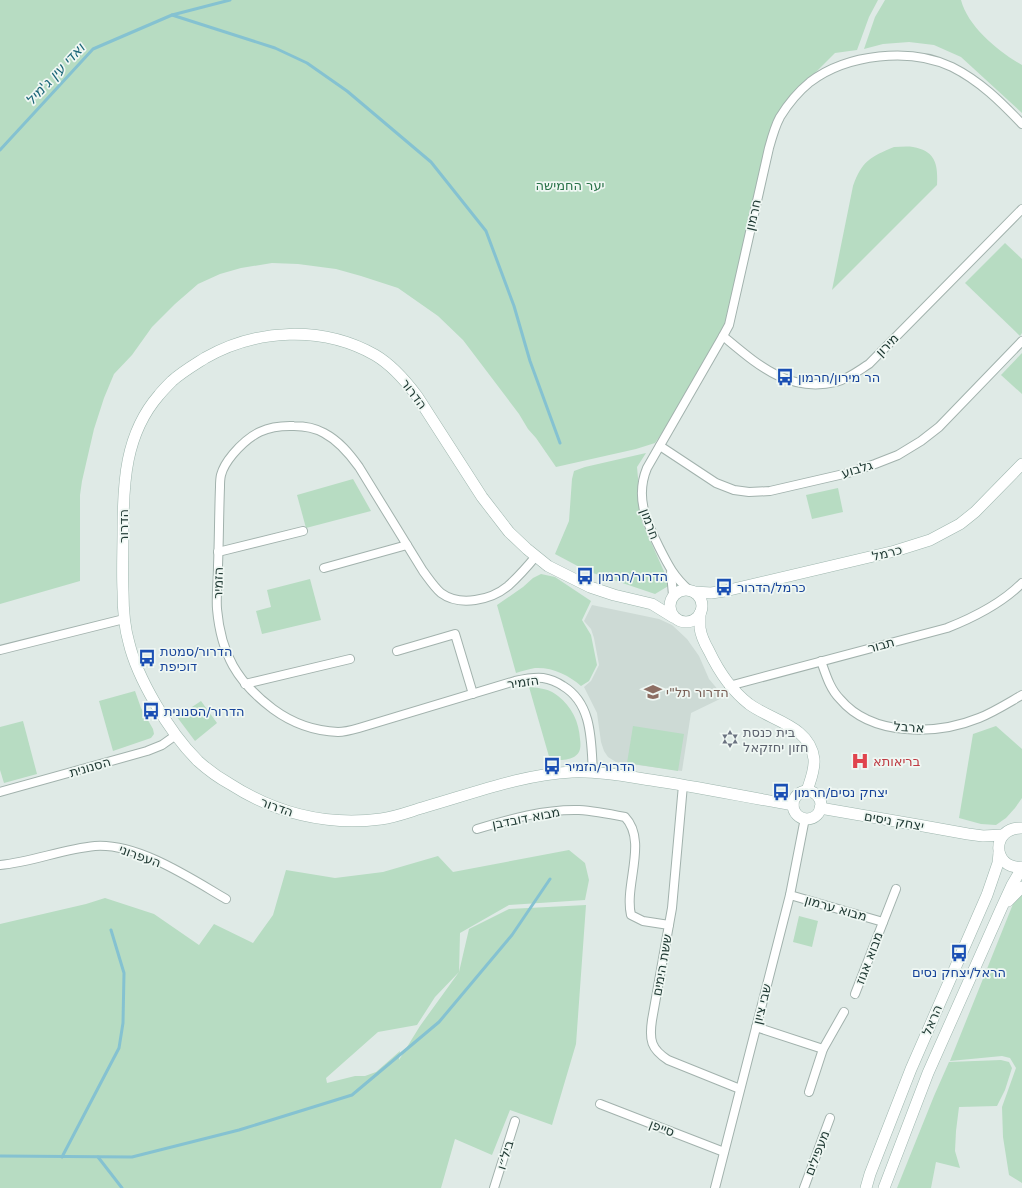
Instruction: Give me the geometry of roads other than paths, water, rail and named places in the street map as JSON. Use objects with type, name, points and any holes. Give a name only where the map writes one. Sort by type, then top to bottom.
[{"type":"street","name":"חרמון","points":[[691,591],[678,580],[671,571],[646,520],[641,495],[643,477],[724,336],[729,324],[764,167],[775,128],[781,116],[799,93],[810,82],[824,74],[854,61],[904,55],[939,62],[968,76],[986,88],[1022,124]]},
{"type":"street","name":"מירון","points":[[724,336],[762,368],[775,375],[803,384],[837,382],[851,376],[869,364],[1022,209]]},
{"type":"street","name":"הדרור","points":[[677,619],[652,604],[614,595],[590,587],[548,566],[509,532],[482,497],[417,396],[405,380],[393,368],[375,355],[356,346],[335,339],[316,335],[295,334],[269,336],[240,343],[216,352],[194,364],[173,380],[155,400],[142,420],[132,443],[126,465],[123,498],[124,619],[129,643],[136,667],[166,722],[199,762],[219,778],[263,803],[285,811],[308,817],[358,821],[382,819],[521,780],[564,773],[593,772],[623,775],[683,785]]},
{"type":"street","name":"גלבוע","points":[[660,446],[716,483],[734,490],[749,492],[770,491],[848,473],[898,455],[939,427],[1022,342]]},
{"type":"street","name":"הזמיר","points":[[536,556],[507,587],[496,594],[482,599],[469,601],[454,599],[442,594],[432,584],[359,466],[348,452],[335,440],[322,432],[305,426],[271,428],[254,434],[240,446],[228,460],[222,474],[220,487],[217,604],[220,631],[225,650],[234,668],[245,684],[262,700],[292,721],[306,728],[339,732],[359,728],[515,681],[529,678],[543,678],[557,682],[568,688],[585,710],[589,724],[593,772]]},
{"type":"street","name":"כרמל","points":[[691,591],[711,593],[725,591],[895,552],[930,540],[960,524],[1022,464]]},
{"type":"street","points":[[218,552],[303,531]]},
{"type":"street","points":[[324,568],[407,545]]},
{"type":"street","name":"חרמון","points":[[671,571],[673,579],[672,597]]},
{"type":"street","name":"תבור","points":[[730,686],[947,628],[966,621],[1001,602],[1022,583]]},
{"type":"street","points":[[704,640],[695,631],[677,619],[669,607],[672,597],[682,590],[691,591],[700,598],[702,603],[700,628],[704,640],[720,673],[730,686],[750,704],[798,731],[809,743],[814,759],[814,768],[807,791]]},
{"type":"street","name":"כרמל","points":[[701,611],[710,598],[725,591]]},
{"type":"street","name":"הדרור","points":[[652,604],[663,602],[672,597]]},
{"type":"street","points":[[677,619],[691,622],[701,611]]},
{"type":"street","points":[[0,650],[124,619]]},
{"type":"street","points":[[398,651],[455,634],[473,694]]},
{"type":"street","points":[[245,684],[350,659]]},
{"type":"street","name":"ארבל","points":[[821,661],[832,689],[849,709],[861,718],[898,728],[917,730],[957,725],[980,718],[1022,695]]},
{"type":"street","name":"הסנונית","points":[[0,792],[147,751],[162,745],[176,735]]},
{"type":"street","points":[[683,785],[793,805]]},
{"type":"street","name":"ששת הימים","points":[[683,785],[672,908],[650,1032],[651,1040],[654,1048],[668,1060],[740,1089]]},
{"type":"street","points":[[807,791],[818,796],[820,800],[820,808],[815,816],[805,818],[798,815],[793,805],[797,795],[807,791]]},
{"type":"street","name":"יצחק ניסים","points":[[820,808],[983,836],[1006,832],[1015,828],[1022,828]]},
{"type":"street","name":"מבוא דובדבן","points":[[477,829],[508,819],[553,811],[578,810],[625,817],[632,827],[634,835],[635,852],[630,883],[631,915],[643,921],[669,925]]},
{"type":"street","name":"שבי ציון","points":[[716,1188],[790,895],[805,818]]},
{"type":"street","points":[[1006,832],[1022,820]]},
{"type":"street","name":"הראל","points":[[866,1188],[911,1069],[987,895],[998,863],[998,845],[1006,832]]},
{"type":"street","name":"יצחק ניסים","points":[[968,834],[994,846],[1006,863],[1017,868],[1022,868]]},
{"type":"street","name":"העפרוני","points":[[0,865],[16,864],[78,848],[110,846],[129,850],[146,856],[192,879],[226,899]]},
{"type":"street","name":"הראל","points":[[884,1188],[928,1073],[1012,885],[1022,868]]},
{"type":"street","points":[[1001,909],[1022,887]]},
{"type":"street","name":"מבוא אגוז","points":[[855,994],[896,889]]},
{"type":"street","name":"מבוא ערמון","points":[[790,895],[883,922]]},
{"type":"street","points":[[809,1092],[823,1049],[844,1012]]},
{"type":"street","points":[[756,1027],[823,1049]]},
{"type":"street","name":"סייפן","points":[[600,1104],[724,1152]]},
{"type":"street","name":"מעפילים","points":[[804,1188],[830,1118]]},
{"type":"street","name":"ביל״ו","points":[[494,1188],[515,1121]]},
{"type":"waterway","name":"ואדי עין ג'מיל","points":[[0,150],[93,49],[172,15],[230,0]]},
{"type":"waterway","points":[[172,15],[275,48],[307,63],[347,91],[431,162],[486,231],[514,306],[530,361],[560,443]]},
{"type":"waterway","points":[[0,1156],[132,1157],[239,1130],[352,1095],[439,1022],[512,935],[550,879]]},
{"type":"waterway","points":[[62,1157],[119,1048],[123,1023],[124,973],[111,930]]},
{"type":"waterway","points":[[98,1157],[122,1188]]},
{"type":"place","name":"הר מירון/חרמון","points":[[785,377]]},
{"type":"place","name":"הדרור/חרמון","points":[[585,576]]},
{"type":"place","name":"כרמל/הדרור","points":[[724,587]]},
{"type":"place","name":"הדרור/סמטת דוכיפת","points":[[147,658]]},
{"type":"place","name":"הדרור תל\"י","points":[[653,692]]},
{"type":"place","name":"הדרור/הסנונית","points":[[151,711]]},
{"type":"place","name":"בית כנסת חזון יחזקאל","points":[[730,739]]},
{"type":"place","name":"בריאותא","points":[[860,761]]},
{"type":"place","name":"הדרור/הזמיר","points":[[552,766]]},
{"type":"place","name":"יצחק נסים/חרמון","points":[[781,792]]},
{"type":"place","name":"הראל/יצחק נסים","points":[[959,953]]},
{"type":"park label","name":"יער החמישה","points":[[570,185]]}]
